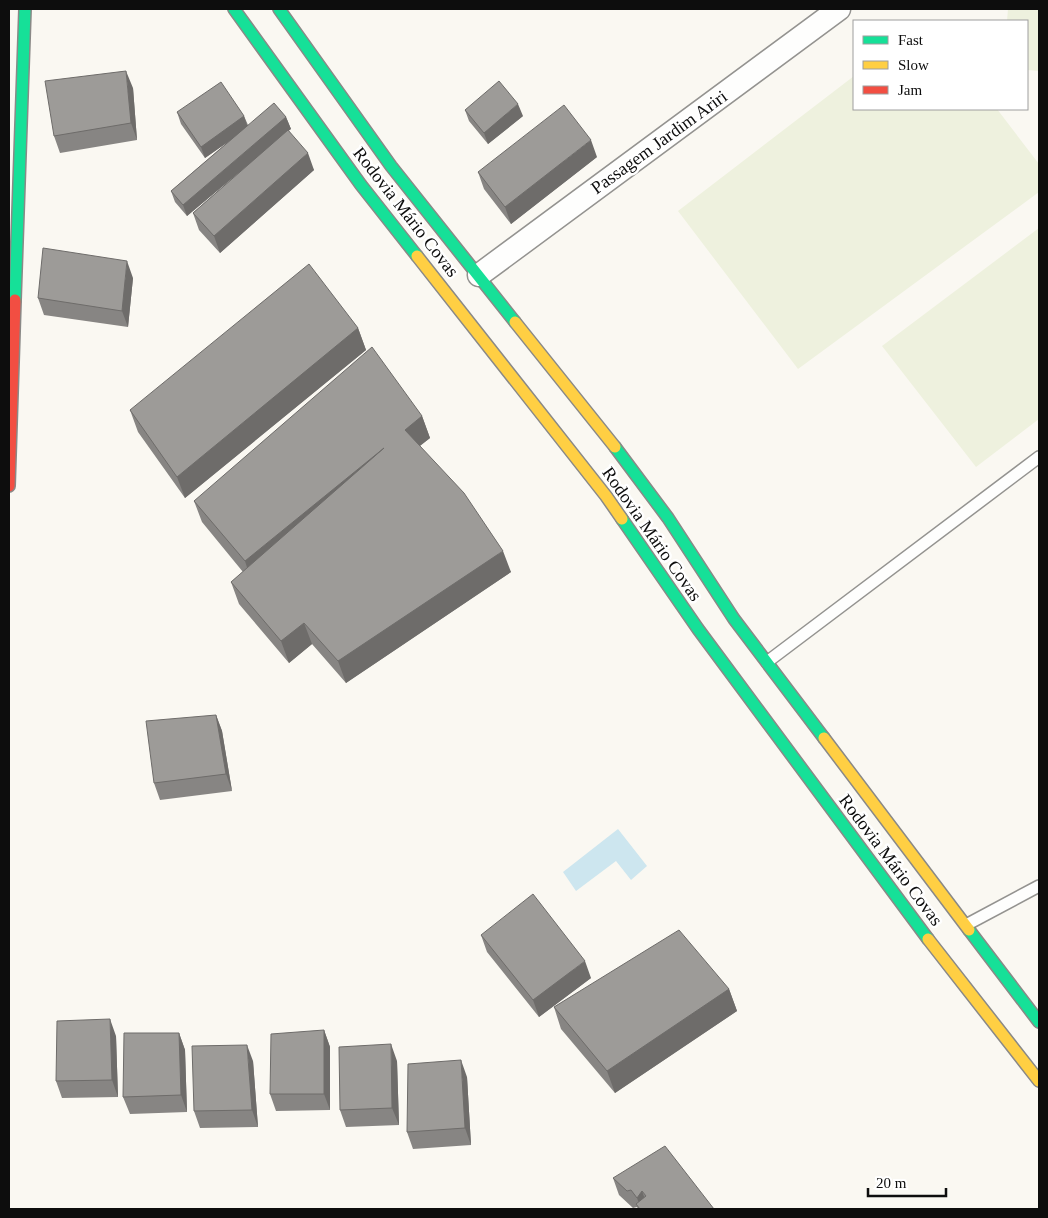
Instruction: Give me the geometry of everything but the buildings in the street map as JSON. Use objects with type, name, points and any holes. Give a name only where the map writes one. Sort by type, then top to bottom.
[{"type":"main road","points":[[9,486],[25,9]]},
{"type":"main road","name":"Rodovia Mário Covas","points":[[234,9],[361,185],[606,496],[698,629],[884,881],[1039,1080]]},
{"type":"main road","name":"Rodovia Mário Covas","points":[[278,9],[392,166],[635,472],[668,518],[734,619],[1039,1022]]},
{"type":"street","name":"Passagem Jardim Ariri","points":[[479,275],[839,9]]},
{"type":"lane","points":[[9,208],[19,218]]},
{"type":"lane","points":[[767,662],[1039,457]]},
{"type":"lane","points":[[966,925],[1039,886]]},
{"type":"green space","points":[[1008,9],[1039,9],[1039,71],[1028,70],[1028,20],[1007,20]]},
{"type":"green space","points":[[853,77],[853,110],[998,110],[1039,164],[1039,192],[798,369],[678,211]]},
{"type":"green space","points":[[1039,228],[1039,419],[976,467],[882,346]]},
{"type":"water","points":[[618,829],[647,866],[631,880],[616,861],[576,891],[563,872]]},
{"type":"traffic: fast","points":[[15,300],[25,9]]},
{"type":"traffic: fast","points":[[234,9],[361,185],[417,256]]},
{"type":"traffic: fast","points":[[279,9],[391,166],[515,322]]},
{"type":"traffic: fast","points":[[615,447],[668,518],[734,619],[824,738]]},
{"type":"traffic: fast","points":[[622,519],[698,629],[928,939]]},
{"type":"traffic: fast","points":[[969,930],[1039,1022]]},
{"type":"traffic: slow","points":[[417,256],[606,496],[622,519]]},
{"type":"traffic: slow","points":[[515,322],[615,447]]},
{"type":"traffic: slow","points":[[824,738],[969,930]]},
{"type":"traffic: slow","points":[[928,939],[1039,1081]]},
{"type":"traffic: jam","points":[[9,486],[15,300]]}]
